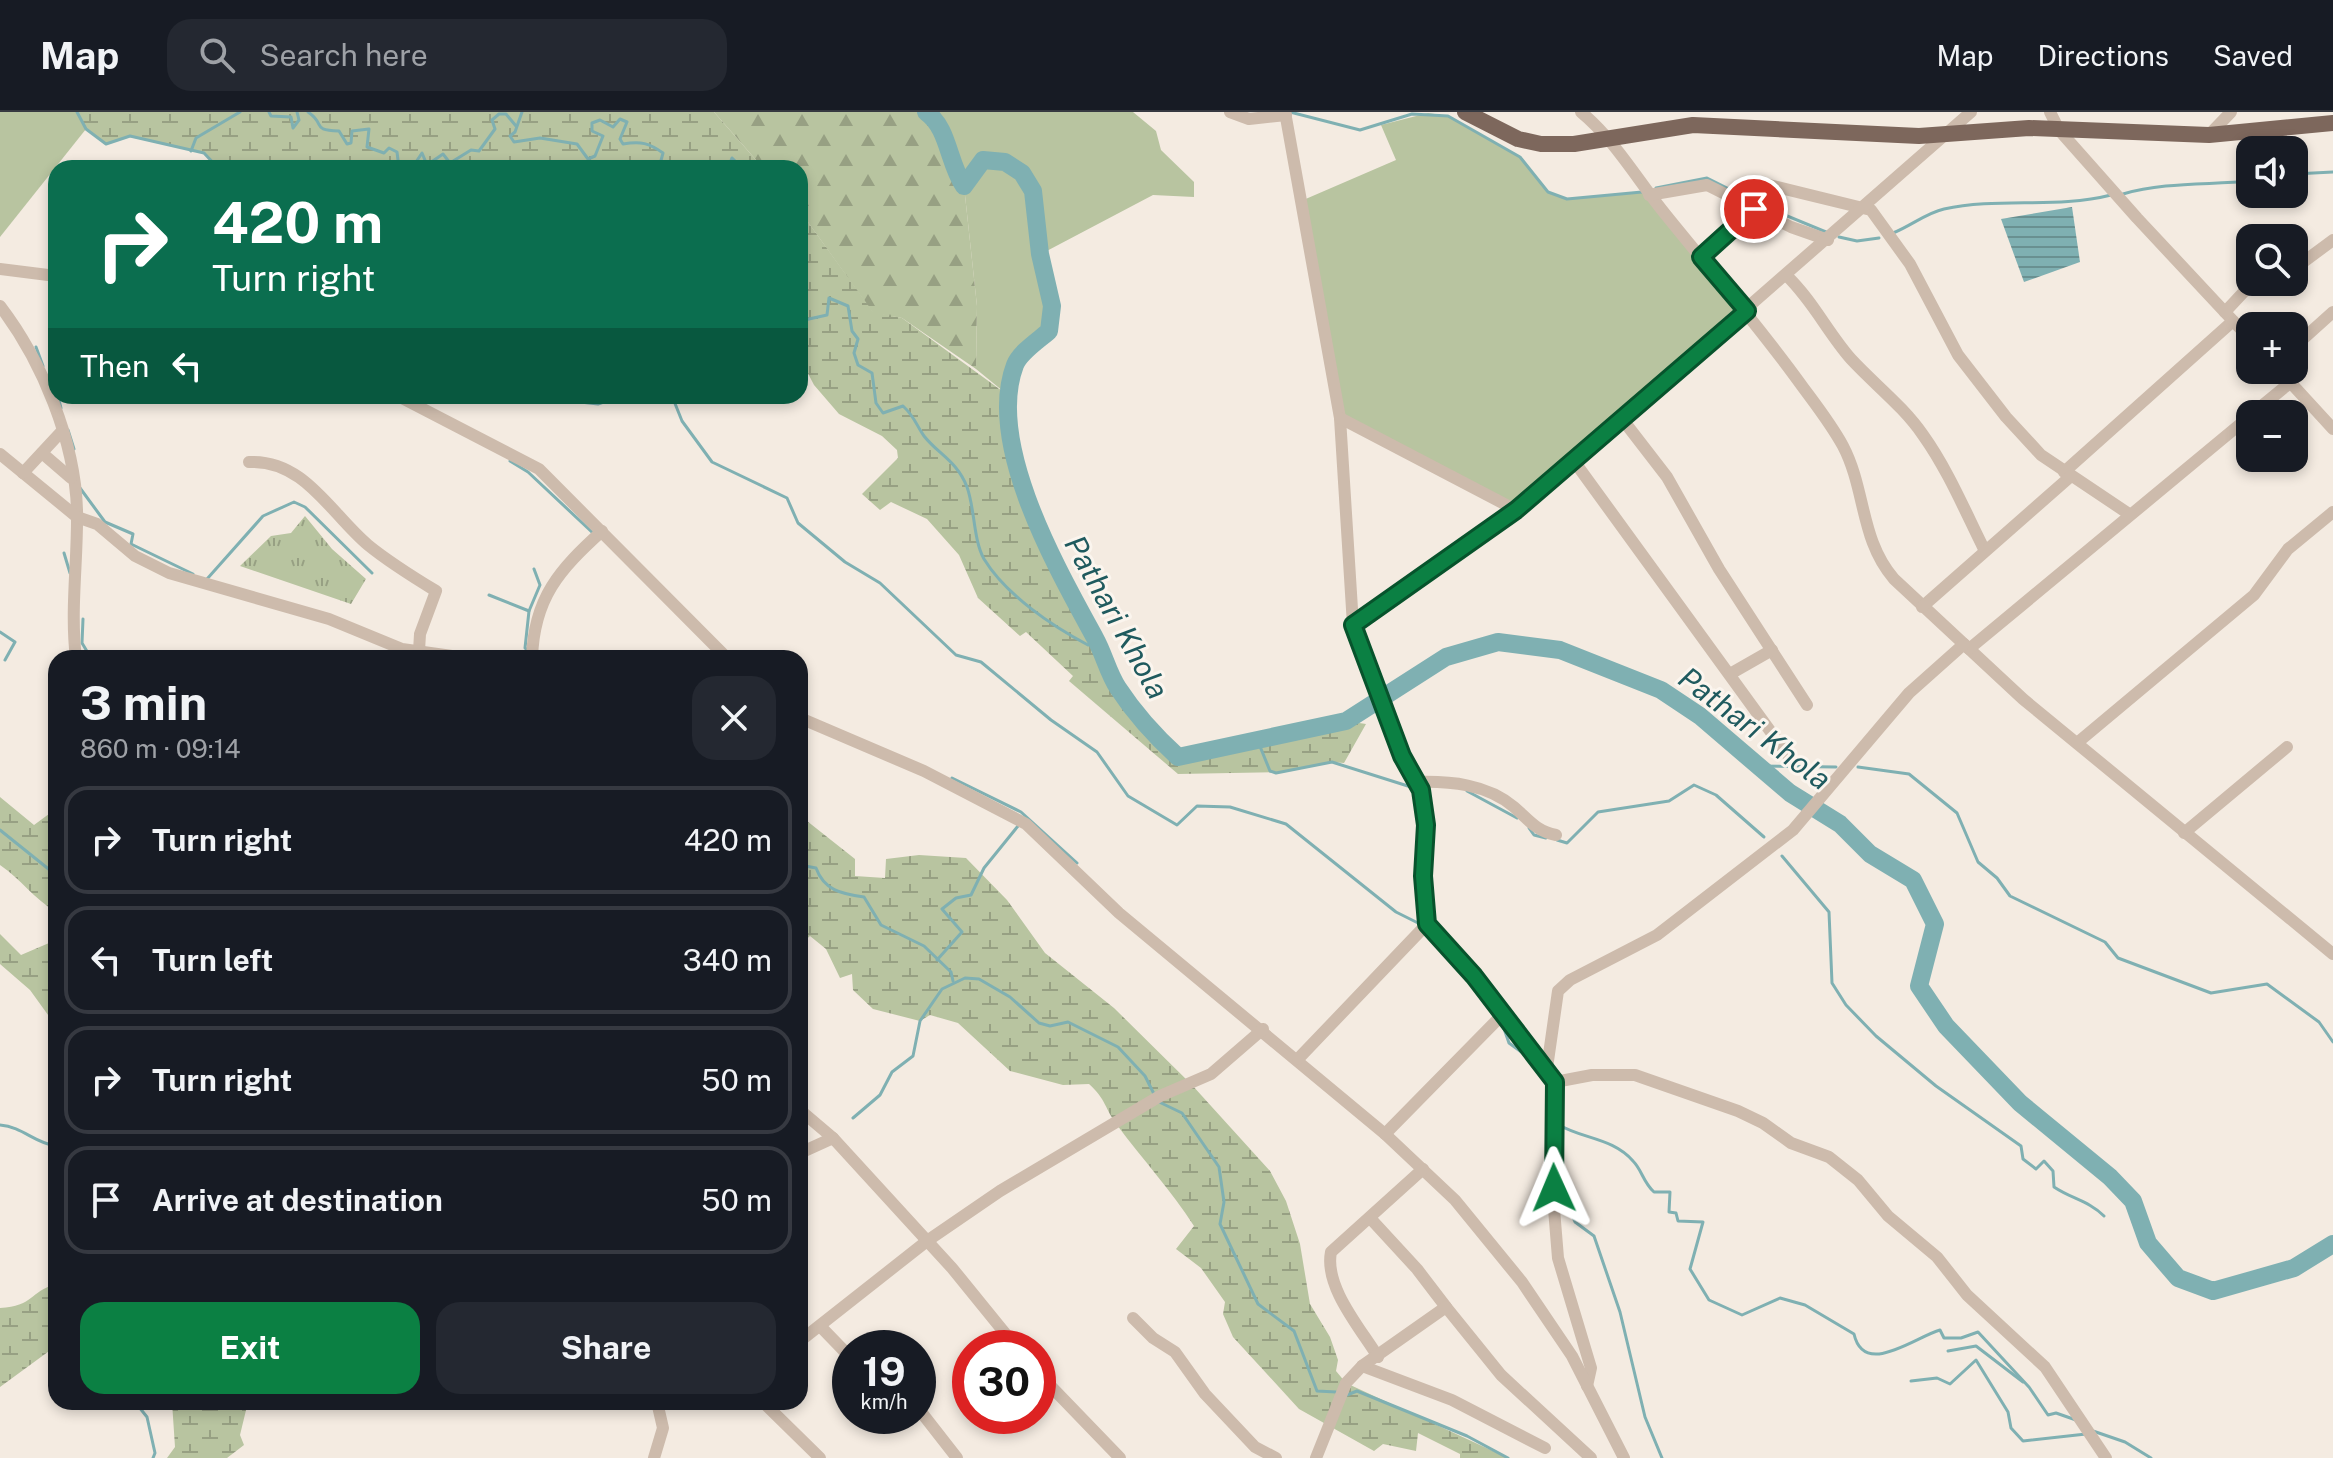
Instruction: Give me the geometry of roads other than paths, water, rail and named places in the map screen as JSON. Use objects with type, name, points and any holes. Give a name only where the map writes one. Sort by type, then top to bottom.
[{"type":"main road","points":[[1465,112],[1485,125],[1529,142],[1574,144],[1609,140],[1692,119],[1919,136],[2059,130],[2209,135],[2333,123]]},
{"type":"street","points":[[1230,112],[1249,119],[1285,114],[1340,418],[1353,625],[1371,681],[1421,790],[1426,825],[1423,876],[1427,924],[1474,976],[1555,1082],[1554,1199],[1558,1258],[1591,1368],[1587,1386]]},
{"type":"street","points":[[1581,112],[1609,140],[1639,183],[1747,311],[1843,446],[1879,562],[1922,607],[2077,743],[2333,954]]},
{"type":"street","points":[[1353,625],[1516,510],[1623,420],[1971,112]]},
{"type":"street","points":[[2050,112],[2059,130],[2236,324]]},
{"type":"street","points":[[2209,135],[2231,112]]},
{"type":"street","points":[[1649,195],[1707,185],[1754,209],[1828,240]]},
{"type":"street","points":[[1701,257],[1754,209],[1769,185],[1864,207],[1876,214],[1910,264],[1968,369],[2022,436],[2068,474],[2129,514]]},
{"type":"street","points":[[2308,259],[2333,240]]},
{"type":"street","points":[[0,269],[48,275]]},
{"type":"street","points":[[1787,276],[1817,308],[1849,357],[1923,435],[1945,471],[1984,549]]},
{"type":"street","points":[[1922,607],[2068,474],[2229,317],[2243,296]]},
{"type":"street","points":[[0,306],[33,357],[48,389]]},
{"type":"street","points":[[2308,334],[2333,312]]},
{"type":"street","points":[[2269,400],[2289,384]]},
{"type":"street","points":[[2293,384],[2332,427]]},
{"type":"street","points":[[55,404],[77,517],[76,650]]},
{"type":"street","points":[[416,404],[539,469],[719,650]]},
{"type":"street","points":[[1340,418],[1516,510]]},
{"type":"street","points":[[1623,420],[1667,477],[1719,569],[1807,705]]},
{"type":"street","points":[[1547,1068],[1558,991],[1570,980],[1657,935],[1793,830],[1909,693],[2236,427]]},
{"type":"street","points":[[23,473],[62,431]]},
{"type":"street","points":[[42,453],[71,478]]},
{"type":"street","points":[[0,454],[77,517],[97,524],[135,556],[169,573],[319,616],[410,650]]},
{"type":"street","points":[[249,462],[266,461],[296,473],[366,543],[436,591],[420,634],[419,650]]},
{"type":"street","points":[[1574,461],[1792,761]]},
{"type":"street","points":[[2077,743],[2254,595],[2288,549],[2333,512]]},
{"type":"street","points":[[532,650],[533,624],[554,579],[602,531]]},
{"type":"street","points":[[1730,674],[1772,650]]},
{"type":"street","points":[[808,721],[924,771],[1026,824],[1119,913],[1263,1029],[1385,1134],[1455,1200],[1522,1282],[1572,1356],[1624,1458]]},
{"type":"street","points":[[2184,833],[2287,747]]},
{"type":"street","points":[[1416,782],[1457,782],[1488,792],[1514,807],[1540,831],[1556,835]]},
{"type":"street","points":[[1298,1059],[1427,924]]},
{"type":"street","points":[[1385,1134],[1502,1015]]},
{"type":"street","points":[[808,1335],[927,1241],[1000,1191],[1158,1098],[1211,1074],[1263,1029]]},
{"type":"street","points":[[1555,1082],[1592,1075],[1635,1075],[1738,1111],[1763,1123],[1791,1143],[1829,1157],[1858,1180],[1888,1216],[1937,1257],[1967,1295],[2045,1367],[2106,1458]]},
{"type":"street","points":[[808,1117],[833,1138],[927,1241],[1002,1330]]},
{"type":"street","points":[[808,1149],[833,1138]]},
{"type":"street","points":[[1378,1357],[1340,1293],[1330,1259],[1331,1252],[1423,1169]]},
{"type":"street","points":[[1370,1218],[1417,1269],[1501,1375],[1591,1458]]},
{"type":"street","points":[[1316,1458],[1346,1383],[1362,1366],[1446,1307]]},
{"type":"street","points":[[1133,1318],[1153,1338],[1175,1352],[1205,1394],[1255,1447],[1276,1458]]},
{"type":"street","points":[[820,1326],[832,1338]]},
{"type":"street","points":[[1362,1366],[1452,1400],[1545,1448]]},
{"type":"street","points":[[1056,1392],[1120,1458]]},
{"type":"street","points":[[654,1458],[663,1428],[659,1410]]},
{"type":"street","points":[[771,1410],[820,1458]]},
{"type":"street","points":[[936,1431],[957,1458]]},
{"type":"water","points":[[2072,207],[2080,262],[2024,282],[2001,219]]},
{"type":"waterway","points":[[77,112],[86,129],[106,144],[130,136],[204,153],[211,160]]},
{"type":"waterway","points":[[191,151],[196,138],[240,112]]},
{"type":"waterway","points":[[269,112],[271,116],[291,117],[293,128],[299,120],[297,112]]},
{"type":"waterway","points":[[308,112],[321,128],[339,131],[347,144],[351,143],[352,131],[369,129],[367,147],[384,153],[389,148],[397,152],[398,160]]},
{"type":"waterway","points":[[522,112],[515,132],[510,136],[514,142],[540,138],[577,144],[588,159],[595,156],[603,136],[592,131],[592,123],[600,120],[613,127],[620,119],[627,122],[620,139],[623,144],[644,144],[663,153],[661,160]]},
{"type":"waterway","name":"Pathari Khola","points":[[926,112],[944,136],[964,186],[983,160],[1005,162],[1022,173],[1033,191],[1040,254],[1052,306],[1049,331],[1017,360],[1008,397],[1017,468],[1046,543],[1115,682],[1138,716],[1178,757],[1346,721],[1446,657],[1498,642],[1560,650],[1661,690],[1700,716],[1790,793],[1840,824],[1870,854],[1913,880],[1935,924],[1919,986],[1946,1026],[2020,1103],[2110,1177],[2133,1201],[2148,1243],[2178,1278],[2213,1291],[2294,1268],[2333,1244]]},
{"type":"waterway","points":[[1290,112],[1360,130],[1412,114],[1448,116],[1520,157],[1548,192],[1567,199],[1642,192]]},
{"type":"waterway","points":[[455,160],[471,150],[479,151],[495,129],[492,120],[499,114],[506,114],[516,126]]},
{"type":"waterway","points":[[417,160],[422,153],[425,160]]},
{"type":"waterway","points":[[434,160],[443,154],[448,160]]},
{"type":"waterway","points":[[731,160],[734,160]]},
{"type":"waterway","points":[[2308,173],[2333,172]]},
{"type":"waterway","points":[[1656,188],[1707,178],[1739,194]]},
{"type":"waterway","points":[[2123,194],[2170,186],[2236,182]]},
{"type":"waterway","points":[[1893,233],[1944,209],[2070,201],[2111,195]]},
{"type":"waterway","points":[[1763,206],[1826,232]]},
{"type":"waterway","points":[[1839,237],[1857,241],[1879,238]]},
{"type":"waterway","points":[[808,319],[827,315],[829,298],[848,306],[852,331],[858,339],[854,353],[858,365],[872,373],[876,403],[883,413],[903,406],[924,436],[963,478],[970,496],[980,551],[993,572],[1017,597],[1045,619],[1088,645],[1098,643]]},
{"type":"waterway","points":[[36,347],[43,366]]},
{"type":"waterway","points":[[60,404],[61,408]]},
{"type":"waterway","points":[[675,404],[682,421],[712,462],[787,498],[798,523],[845,562],[880,583],[956,655],[981,662],[1051,720],[1097,752],[1128,796],[1177,825],[1197,806],[1230,807],[1286,824],[1396,912],[1420,924]]},
{"type":"waterway","points":[[68,430],[74,449]]},
{"type":"waterway","points":[[510,461],[528,472],[594,534]]},
{"type":"waterway","points":[[80,488],[105,522],[133,534],[131,544],[193,574]]},
{"type":"waterway","points":[[207,579],[263,516],[294,502],[305,507],[372,573]]},
{"type":"waterway","points":[[64,553],[70,573]]},
{"type":"waterway","points":[[489,595],[529,611],[540,585],[534,569]]},
{"type":"waterway","points":[[528,650],[525,648],[529,611]]},
{"type":"waterway","points":[[83,619],[82,643],[86,650]]},
{"type":"waterway","points":[[0,632],[15,642],[5,660]]},
{"type":"waterway","points":[[1257,739],[1270,771],[1276,773],[1332,762],[1411,787]]},
{"type":"waterway","points":[[1756,766],[1836,767]]},
{"type":"waterway","points":[[1858,767],[1909,774],[1957,813],[1978,862],[1997,878],[2010,896],[2105,942],[2118,958],[2211,993],[2267,984],[2319,1022],[2333,1042]]},
{"type":"waterway","points":[[952,778],[1021,812],[1077,863]]},
{"type":"waterway","points":[[1557,840],[1567,843],[1598,812],[1669,801],[1694,785],[1716,795],[1764,837]]},
{"type":"waterway","points":[[1467,791],[1517,818]]},
{"type":"waterway","points":[[937,960],[962,932],[942,909],[956,898],[971,895],[984,868],[1018,826]]},
{"type":"waterway","points":[[1529,828],[1534,835],[1546,838]]},
{"type":"waterway","points":[[0,830],[48,869]]},
{"type":"waterway","points":[[1782,856],[1829,912],[1832,983],[1846,1005],[1876,1036],[1936,1086],[2021,1146],[2023,1159],[2036,1169],[2044,1161],[2053,1171],[2054,1187],[2104,1216]]},
{"type":"waterway","points":[[808,866],[816,868],[834,890],[864,897],[881,925],[924,946],[951,972],[953,981]]},
{"type":"waterway","points":[[1429,935],[1456,964]]},
{"type":"waterway","points":[[853,1118],[880,1095],[892,1072],[913,1056],[920,1021],[942,989],[965,978],[979,979],[1010,997],[1039,1023],[1050,1026],[1068,1022],[1118,1047],[1145,1076],[1154,1094]]},
{"type":"waterway","points":[[1502,1023],[1509,1043],[1531,1059]]},
{"type":"waterway","points":[[1157,1101],[1182,1113],[1219,1167],[1224,1202],[1220,1224],[1258,1304],[1294,1331],[1317,1391],[1336,1392]]},
{"type":"waterway","points":[[0,1125],[48,1144]]},
{"type":"waterway","points":[[1559,1125],[1625,1153],[1654,1192],[1670,1192],[1669,1212],[1676,1213],[1678,1221],[1703,1222],[1690,1269],[1709,1300],[1742,1315],[1780,1298],[1805,1305],[1854,1334],[1860,1347],[1868,1353],[1891,1351],[1940,1330],[1944,1338],[1961,1338],[1978,1332],[2028,1386]]},
{"type":"waterway","points":[[1560,1153],[1561,1188],[1575,1222],[1594,1236],[1620,1312],[1645,1417],[1662,1458]]},
{"type":"waterway","points":[[1948,1351],[1976,1346],[2023,1382]]},
{"type":"waterway","points":[[1911,1381],[1937,1378],[1950,1384],[1976,1360],[2008,1412],[2011,1428],[2023,1441],[2086,1434]]},
{"type":"waterway","points":[[2029,1387],[2048,1415],[2056,1413],[2076,1420]]},
{"type":"waterway","points":[[1347,1395],[1357,1391],[1467,1436],[1508,1458]]},
{"type":"waterway","points":[[141,1410],[147,1417],[155,1453],[153,1458]]},
{"type":"waterway","points":[[2093,1431],[2125,1442],[2151,1458]]}]
